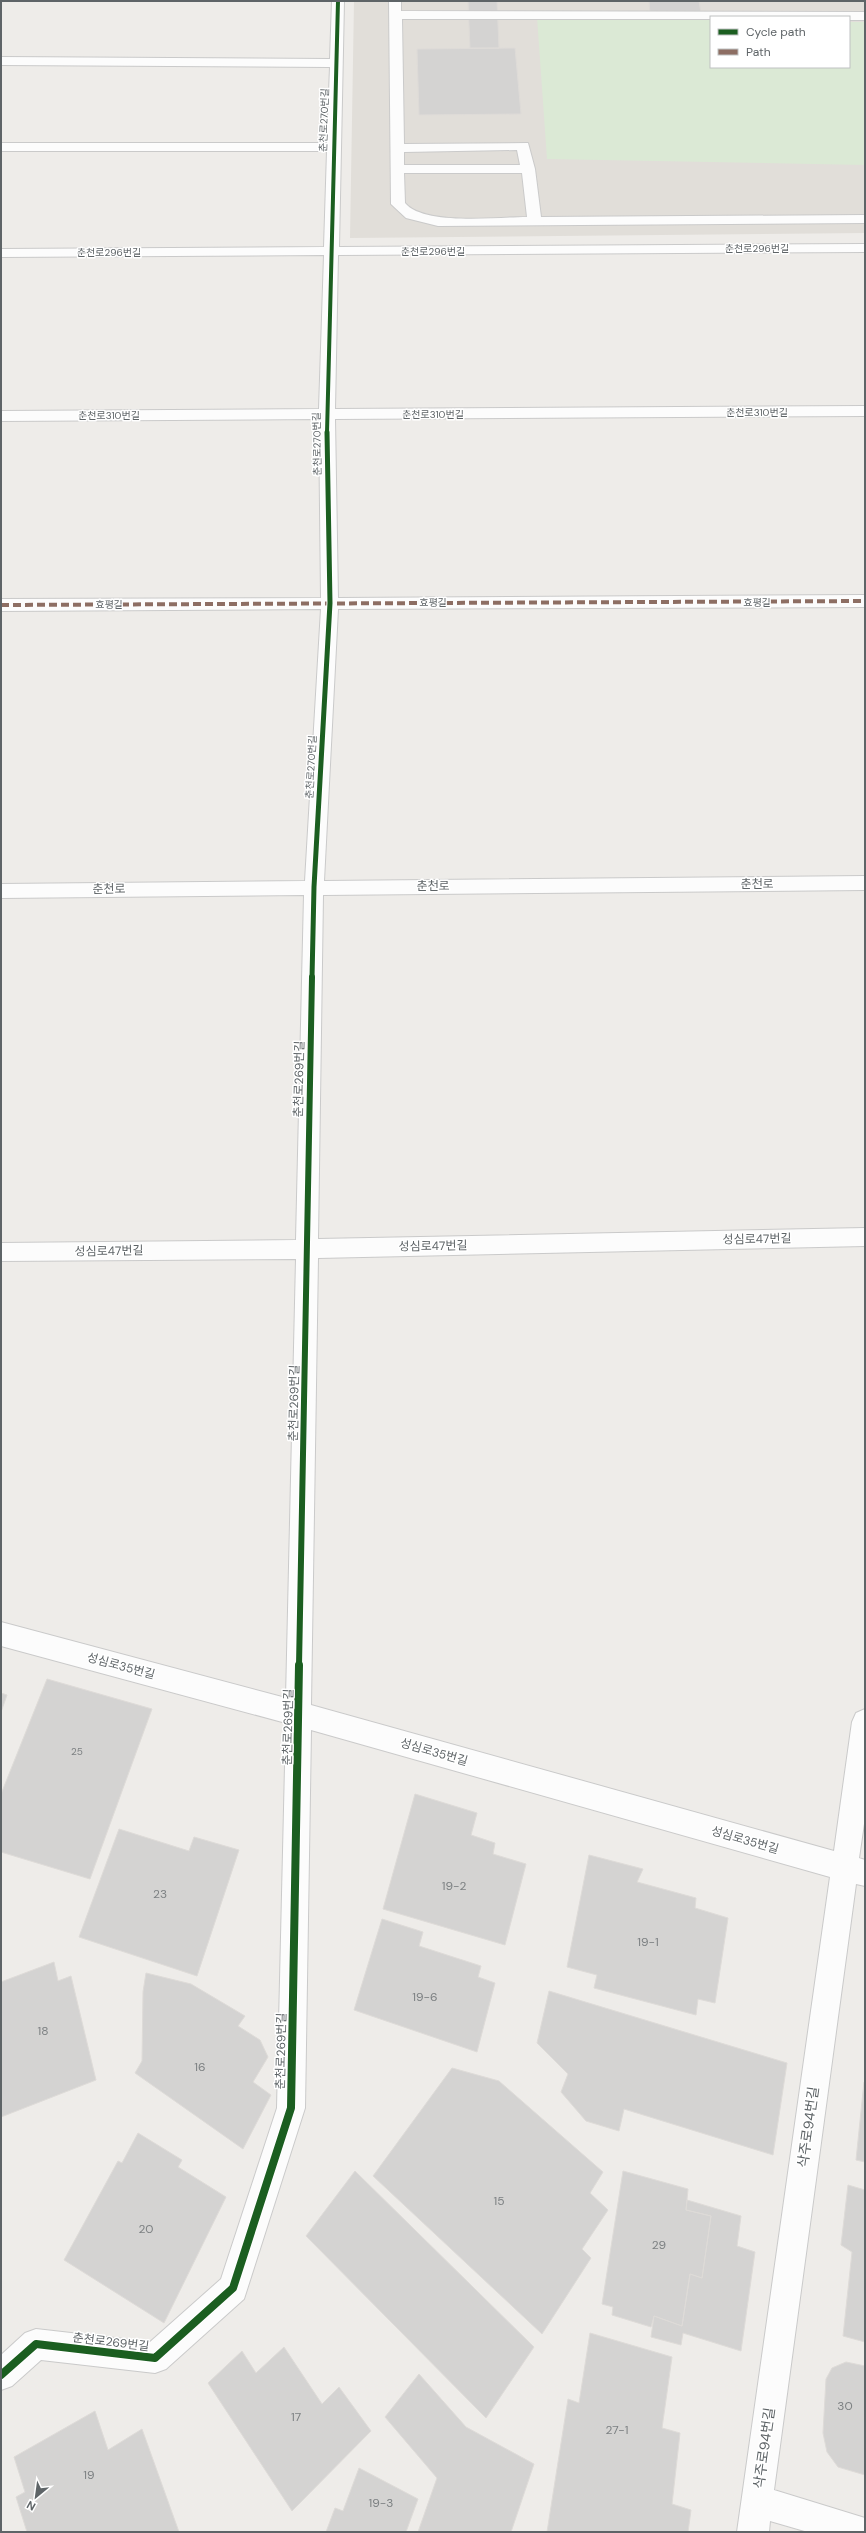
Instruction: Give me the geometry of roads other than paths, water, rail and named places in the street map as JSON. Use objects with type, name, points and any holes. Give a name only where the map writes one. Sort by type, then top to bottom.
[{"type":"street","name":"춘천로270번길","points":[[314,887],[330,603],[327,414],[330,251],[338,1]]},
{"type":"street","points":[[865,16],[395,8],[398,204],[404,213],[420,220],[438,222],[865,219]]},
{"type":"street","points":[[1,62],[336,63]]},
{"type":"street","points":[[397,148],[523,146],[528,169],[535,222]]},
{"type":"street","name":"춘천로270번길","points":[[1,147],[333,147]]},
{"type":"street","points":[[397,169],[528,169]]},
{"type":"street","name":"춘천로296번길","points":[[1,253],[865,248]]},
{"type":"street","name":"춘천로310번길","points":[[1,416],[865,411]]},
{"type":"street","name":"효평길","points":[[1,605],[865,601]]},
{"type":"street","name":"춘천로","points":[[1,890],[865,884]]},
{"type":"street","name":"춘천로269번길","points":[[1,2375],[36,2344],[155,2358],[233,2288],[291,2108],[314,887]]},
{"type":"street","name":"성심로47번길","points":[[1,1252],[307,1249],[865,1237]]},
{"type":"street","name":"성심로35번길","points":[[1,1634],[299,1714],[854,1870]]},
{"type":"street","name":"삭주로94번길","points":[[753,2532],[854,1870],[865,1722]]},
{"type":"street","points":[[757,2501],[861,2532]]}]
